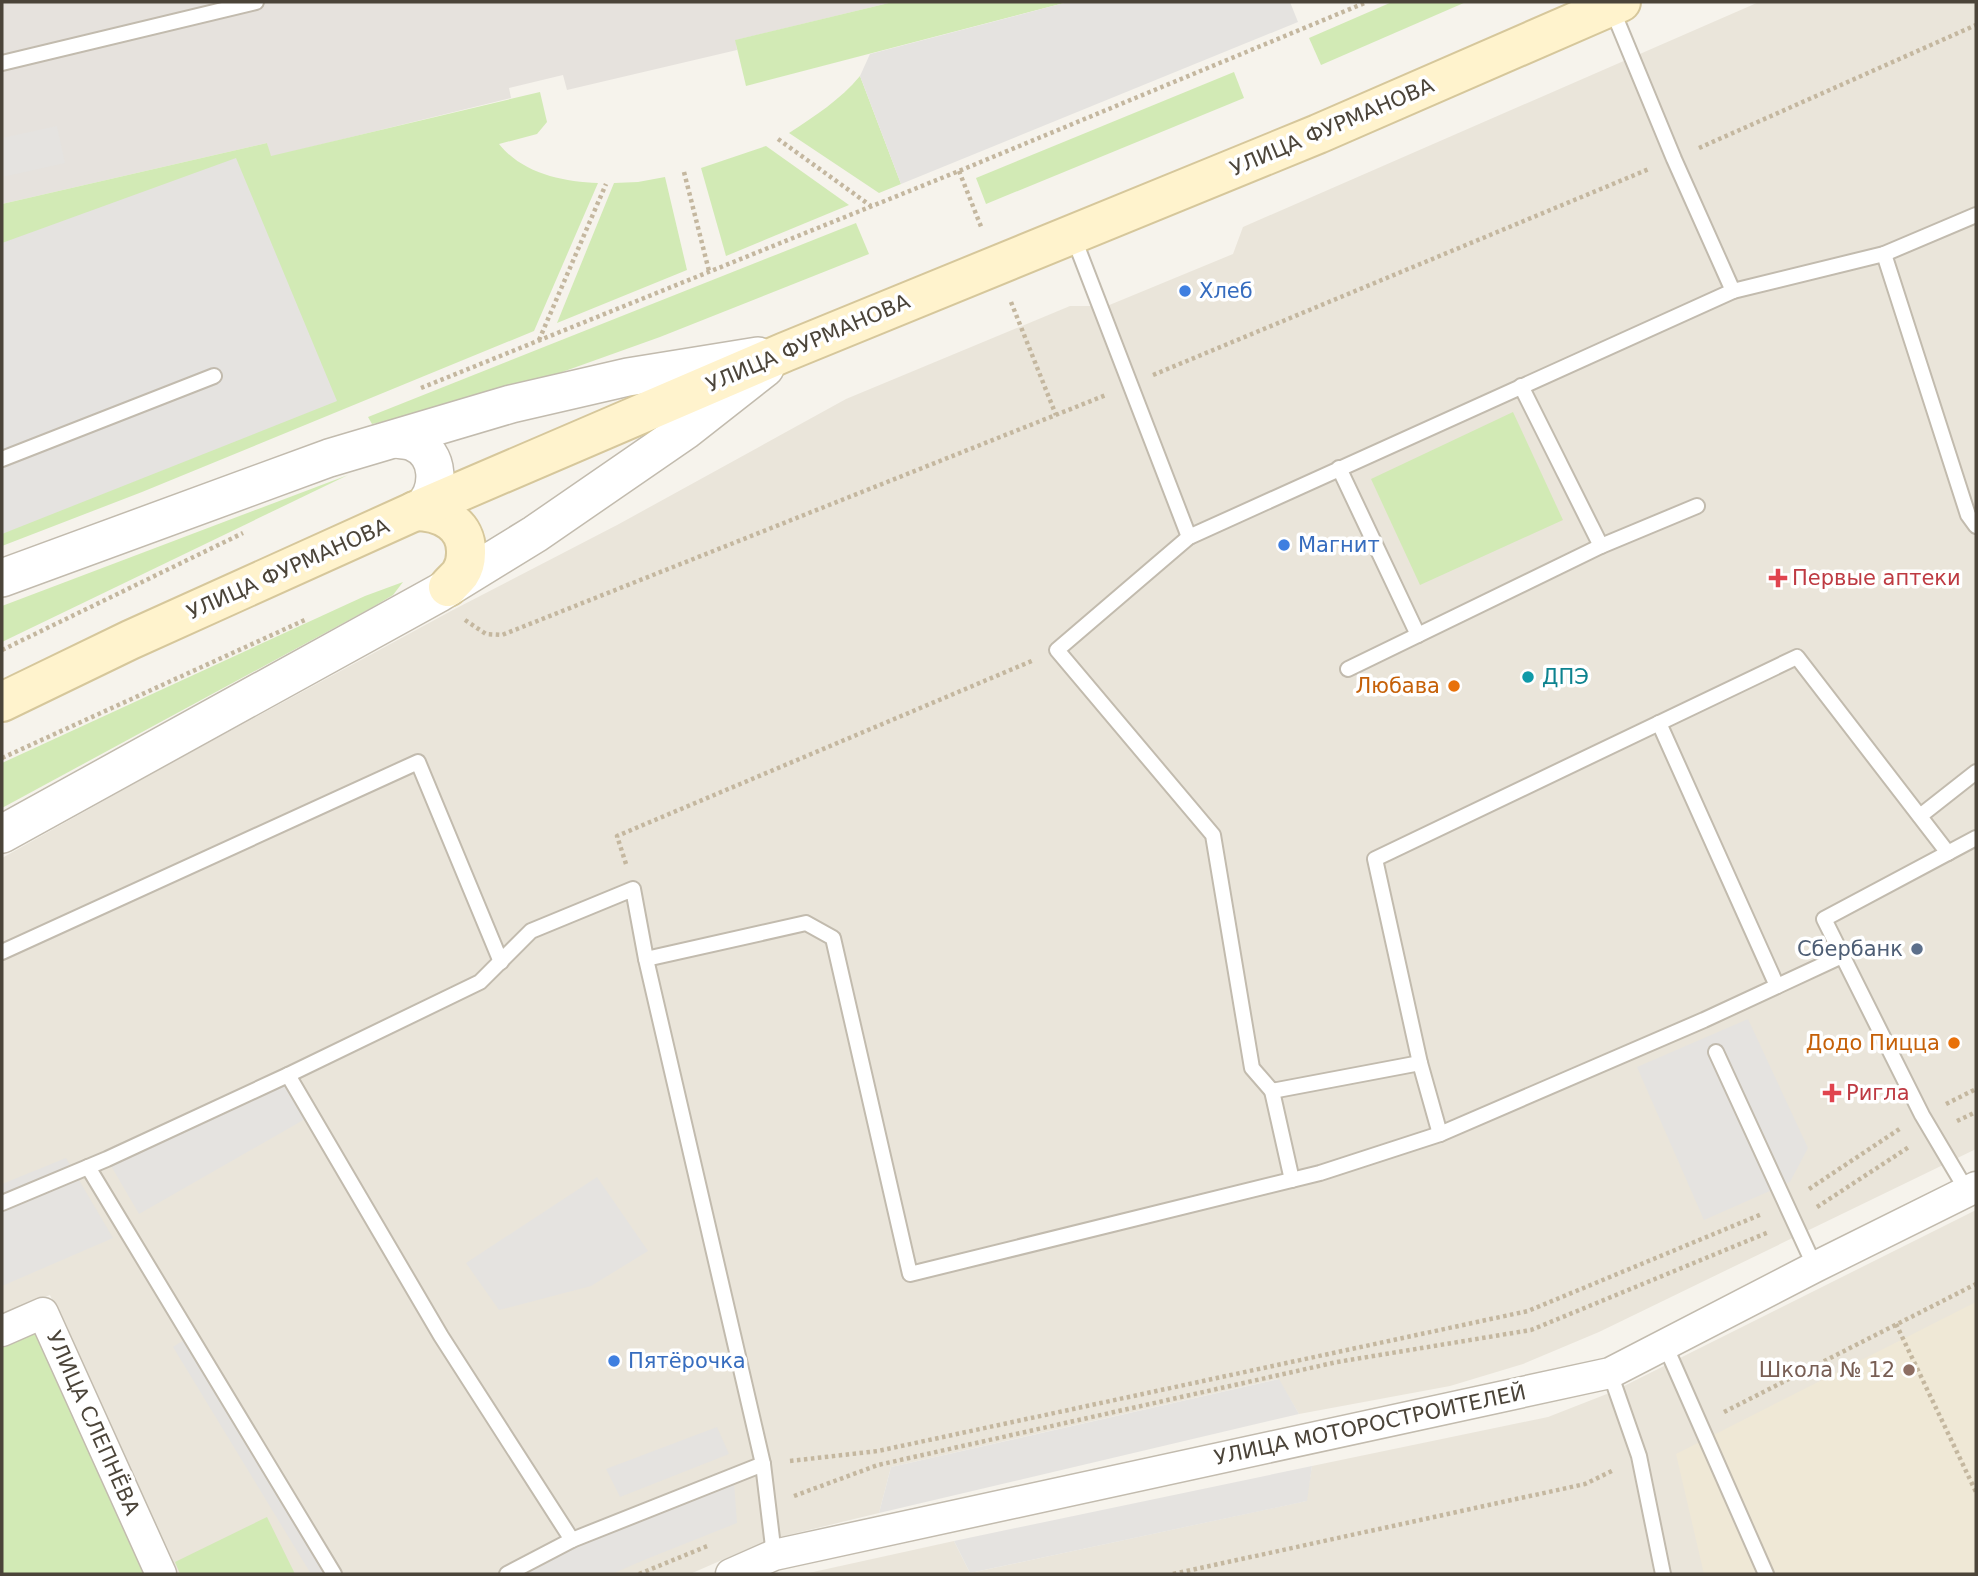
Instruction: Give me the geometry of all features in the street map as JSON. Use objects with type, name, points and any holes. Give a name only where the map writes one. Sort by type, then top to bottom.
[{"type":"main road","name":"УЛИЦА ФУРМАНОВА","points":[[2,702],[130,640],[419,510],[785,352],[1318,134],[1616,4]]},
{"type":"main road","points":[[419,510],[444,516],[455,523],[463,535],[466,562],[460,574],[448,587]]},
{"type":"street","points":[[2,578],[330,458],[510,404],[628,377],[785,352]]},
{"type":"street","points":[[2,834],[448,587],[535,534],[687,430],[785,352]]},
{"type":"street","points":[[396,439],[414,442],[425,450],[432,461],[436,474],[435,488],[429,501],[419,510]]},
{"type":"street","name":"УЛИЦА МОТОРОСТРОИТЕЛЕЙ","points":[[730,1574],[774,1555],[1610,1373],[1971,1189]]},
{"type":"street","name":"УЛИЦА СЛЕПНЁВА","points":[[2,1331],[43,1313],[161,1574]]},
{"type":"lane","points":[[2,64],[256,2]]},
{"type":"lane","points":[[1616,4],[1674,159],[1733,291]]},
{"type":"lane","points":[[1292,1180],[1272,1091],[1252,1068],[1213,835],[1058,650],[1189,537],[1733,291],[1884,254],[1976,215]]},
{"type":"lane","points":[[1073,234],[1189,537]]},
{"type":"lane","points":[[1884,254],[1968,515],[1976,526]]},
{"type":"lane","points":[[2,459],[214,376]]},
{"type":"lane","points":[[1521,386],[1601,546]]},
{"type":"lane","points":[[1339,468],[1418,635]]},
{"type":"lane","points":[[1348,669],[1601,546],[1697,506]]},
{"type":"lane","points":[[1440,1134],[1420,1063],[1375,859],[1797,657],[1948,853]]},
{"type":"lane","points":[[1659,723],[1777,986]]},
{"type":"lane","points":[[2,952],[418,762],[501,962]]},
{"type":"lane","points":[[1920,816],[1976,772]]},
{"type":"lane","points":[[1971,1189],[1922,1115],[1824,919],[1976,838]]},
{"type":"lane","points":[[2,1203],[88,1167],[288,1075],[480,982],[531,931],[633,889],[646,959],[763,1464],[774,1555]]},
{"type":"lane","points":[[646,959],[806,923],[833,938],[910,1274],[1320,1173],[1440,1134],[1704,1020],[1842,956]]},
{"type":"lane","points":[[1716,1052],[1815,1267]]},
{"type":"lane","points":[[1272,1091],[1420,1063]]},
{"type":"lane","points":[[288,1075],[441,1336],[572,1540]]},
{"type":"lane","points":[[88,1167],[334,1574]]},
{"type":"lane","points":[[1665,1345],[1766,1574]]},
{"type":"lane","points":[[1610,1373],[1639,1456],[1663,1574]]},
{"type":"lane","points":[[507,1574],[572,1540],[763,1464]]},
{"type":"path","points":[[411,392],[1367,2]]},
{"type":"path","points":[[502,635],[1129,385],[1674,159],[1976,25]]},
{"type":"path","points":[[778,139],[872,206]]},
{"type":"path","points":[[684,172],[709,271]]},
{"type":"path","points":[[539,340],[606,184]]},
{"type":"path","points":[[2,758],[318,614]]},
{"type":"path","points":[[633,889],[617,836],[1058,650]]},
{"type":"path","points":[[763,1464],[878,1451],[1528,1311],[1785,1205],[1922,1115],[1976,1088]]},
{"type":"path","points":[[768,1505],[878,1465],[1337,1362],[1531,1330],[1793,1222],[1932,1133],[1976,1112]]},
{"type":"path","points":[[1699,1424],[1976,1284]]},
{"type":"path","points":[[1896,1324],[1976,1492]]},
{"type":"path","points":[[1173,1574],[1586,1484],[1639,1456]]},
{"type":"path","points":[[639,1574],[716,1542]]},
{"type":"shaded area","points":[[2,2],[893,2],[736,40],[737,50],[567,90],[563,75],[509,88],[511,98],[270,157],[267,143],[2,204]]},
{"type":"shaded area","points":[[1068,2],[1290,2],[1298,22],[901,184],[860,76],[870,54]]},
{"type":"shaded area","points":[[1759,2],[1976,2],[1976,1149],[1599,1332],[1523,1364],[1450,1386],[1299,1414],[1278,1379],[891,1467],[879,1513],[780,1537],[690,1574],[172,1574],[50,1295],[2,1315],[2,858],[162,768],[451,611],[619,524],[846,399],[1070,306],[1107,306],[1233,254],[1243,227]]},
{"type":"shaded area","points":[[57,126],[65,163],[2,177],[2,138]]},
{"type":"shaded area","points":[[236,158],[337,401],[2,534],[2,243]]},
{"type":"shaded area","points":[[1748,1019],[1808,1148],[1790,1182],[1704,1220],[1637,1067]]},
{"type":"shaded area","points":[[288,1075],[312,1115],[139,1214],[107,1159]]},
{"type":"shaded area","points":[[66,1158],[113,1238],[2,1286],[2,1184]]},
{"type":"shaded area","points":[[597,1177],[648,1251],[591,1286],[499,1310],[466,1263]]},
{"type":"shaded area","points":[[1976,1210],[1976,1574],[804,1574],[954,1541],[970,1573],[1306,1501],[1312,1466],[1548,1417],[1612,1392]]},
{"type":"shaded area","name":"Школа № 12","points":[[1976,1302],[1976,1574],[1704,1574],[1676,1454]]},
{"type":"shaded area","points":[[190,1336],[334,1574],[311,1574],[173,1347]]},
{"type":"shaded area","points":[[1279,1379],[1299,1414],[879,1513],[891,1467]]},
{"type":"shaded area","points":[[717,1427],[729,1454],[620,1497],[606,1469]]},
{"type":"shaded area","points":[[1312,1466],[1307,1501],[970,1573],[954,1541]]},
{"type":"shaded area","points":[[734,1482],[737,1523],[612,1574],[522,1574],[516,1569]]},
{"type":"green space","points":[[893,2],[1068,2],[746,86],[735,40]]},
{"type":"green space","points":[[1392,2],[1466,2],[1321,65],[1309,38]]},
{"type":"green space","points":[[1234,72],[1244,98],[986,204],[976,178]]},
{"type":"green space","points":[[860,76],[901,184],[879,193],[789,133],[836,100]]},
{"type":"green space","points":[[540,92],[547,122],[537,134],[499,144],[508,154],[531,169],[571,181],[598,183],[534,331],[142,492],[2,546],[2,204],[267,143],[271,156]]},
{"type":"green space","points":[[766,146],[849,205],[726,256],[701,168]]},
{"type":"green space","points":[[665,177],[687,270],[557,323],[614,183]]},
{"type":"green space","points":[[856,223],[869,254],[660,337],[551,376],[451,408],[372,424],[368,417]]},
{"type":"green space","points":[[1513,412],[1563,520],[1420,585],[1371,479]]},
{"type":"green space","points":[[348,475],[2,642],[2,606]]},
{"type":"green space","points":[[403,582],[393,595],[371,608],[2,808],[2,763],[365,596]]},
{"type":"green space","points":[[38,1332],[145,1574],[2,1574],[2,1346]]},
{"type":"green space","points":[[267,1517],[295,1574],[180,1574],[175,1562]]},
{"type":"place","name":"Хлеб","points":[[1185,291]]},
{"type":"place","name":"Магнит","points":[[1284,545]]},
{"type":"place","name":"Первые аптеки","points":[[1778,578]]},
{"type":"place","name":"ДПЭ","points":[[1528,677]]},
{"type":"place","name":"Любава","points":[[1454,686]]},
{"type":"place","name":"Сбербанк","points":[[1917,949]]},
{"type":"place","name":"Додо Пицца","points":[[1954,1043]]},
{"type":"place","name":"Ригла","points":[[1832,1093]]},
{"type":"place","name":"Пятёрочка","points":[[614,1361]]},
{"type":"place","name":"Школа № 12","points":[[1909,1370]]}]
